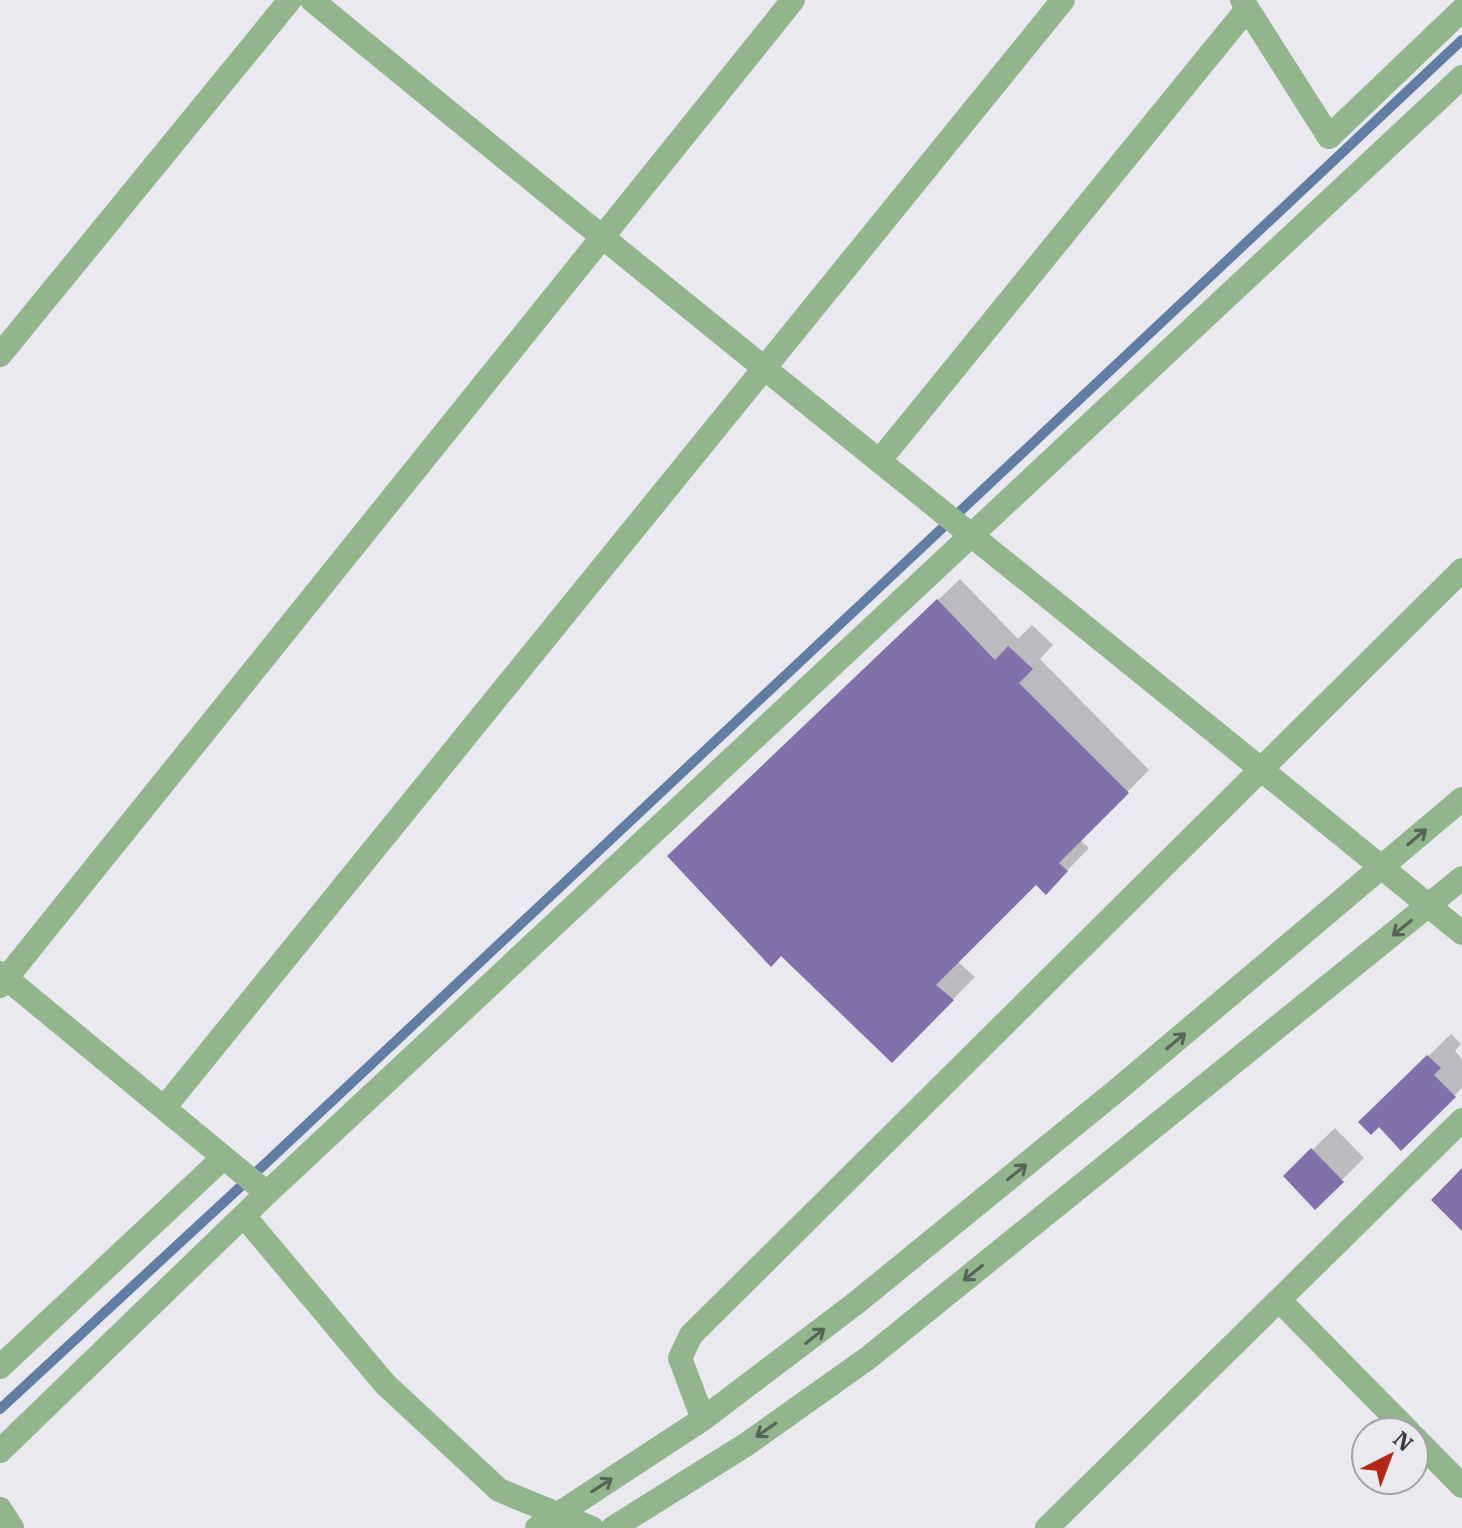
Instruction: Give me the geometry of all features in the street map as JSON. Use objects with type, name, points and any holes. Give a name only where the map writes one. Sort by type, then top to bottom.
[{"type":"street","points":[[0,355],[290,0]]},
{"type":"street","points":[[312,0],[601,238],[974,535],[1462,933]]},
{"type":"street","points":[[267,1193],[2,979],[793,0]]},
{"type":"street","points":[[164,1108],[1063,0]]},
{"type":"street","points":[[880,460],[1244,4],[1329,137],[1462,10]]},
{"type":"street","points":[[0,1451],[267,1193],[1462,77]]},
{"type":"street","points":[[703,1419],[680,1358],[691,1335],[1462,570]]},
{"type":"street","points":[[547,1521],[703,1419],[893,1273],[1116,1091],[1462,799]]},
{"type":"street","points":[[613,1528],[747,1444],[868,1358],[1462,878]]},
{"type":"street","points":[[1047,1528],[1462,1120]]},
{"type":"street","points":[[0,1367],[223,1158]]},
{"type":"street","points":[[244,1216],[385,1384],[499,1490],[547,1521],[592,1528]]},
{"type":"street","points":[[1279,1300],[1393,1416]]},
{"type":"street","points":[[1430,1453],[1462,1486]]},
{"type":"street","points":[[0,1509],[12,1528]]},
{"type":"building","points":[[937,599],[995,660],[1008,646],[1033,669],[1019,683],[1129,793],[1059,863],[1068,871],[1046,895],[1036,885],[936,985],[954,1000],[892,1063],[781,956],[771,967],[667,856]]},
{"type":"building","points":[[1427,1055],[1441,1068],[1434,1075],[1456,1097],[1401,1151],[1379,1127],[1371,1135],[1358,1122]]},
{"type":"building","points":[[1311,1148],[1344,1182],[1315,1210],[1283,1176]]},
{"type":"building","points":[[1462,1168],[1462,1231],[1431,1200]]},
{"type":"waterway","points":[[0,1409],[1462,40]]}]
